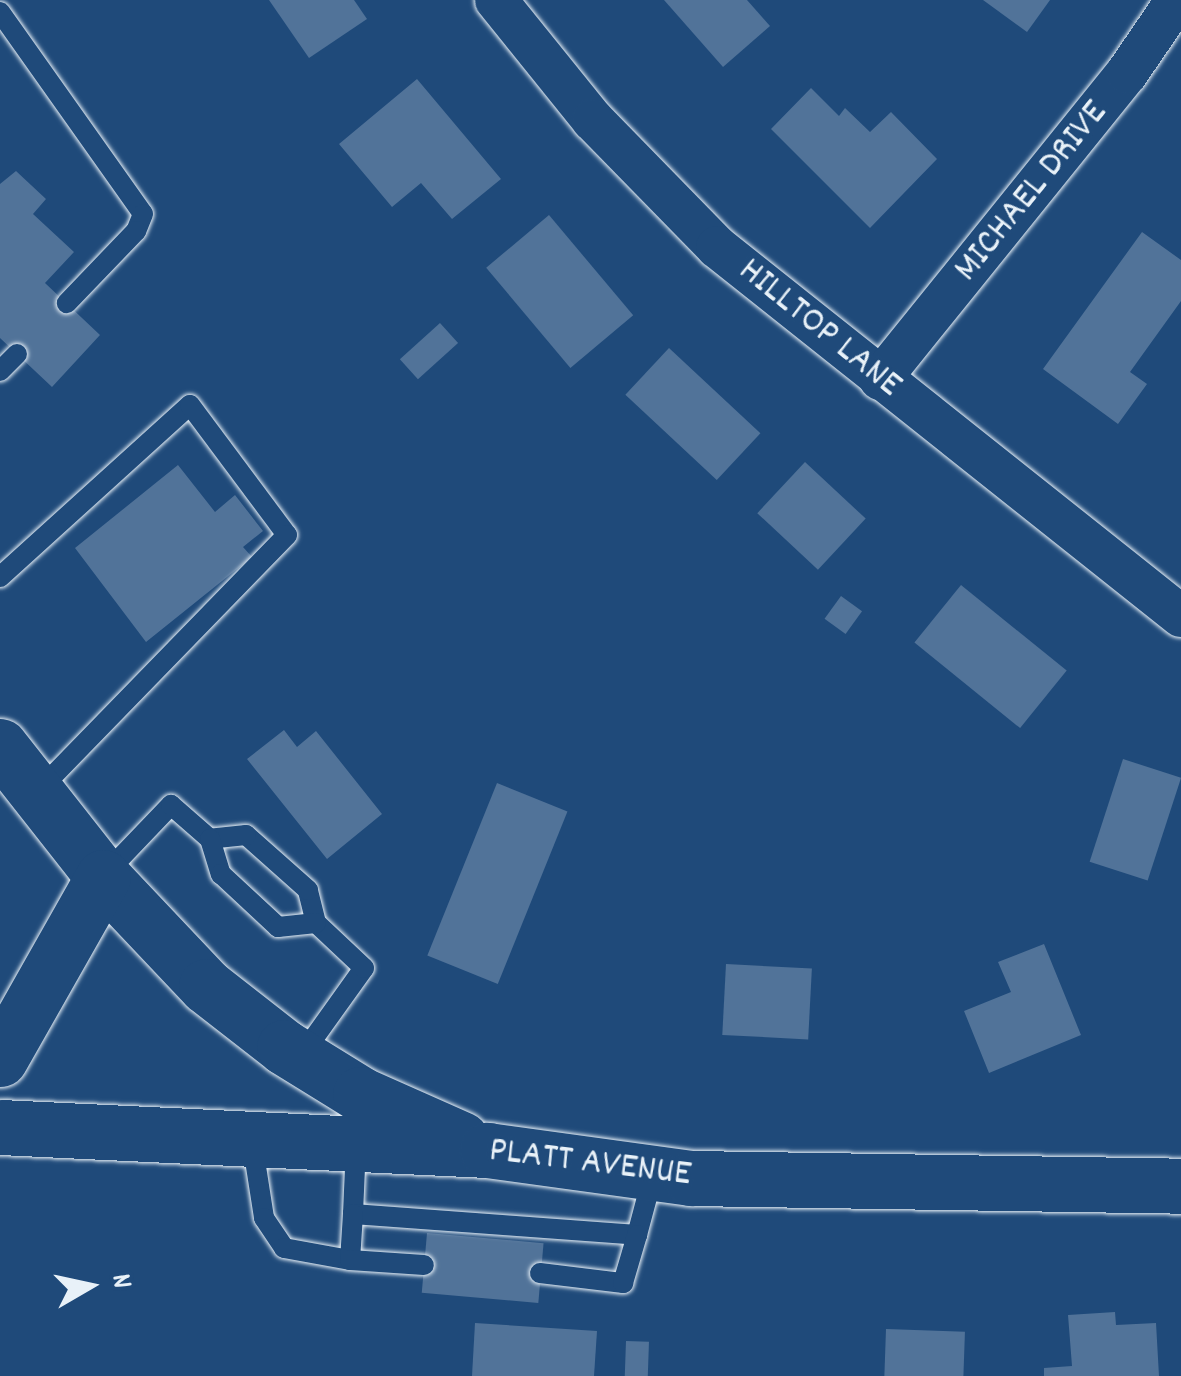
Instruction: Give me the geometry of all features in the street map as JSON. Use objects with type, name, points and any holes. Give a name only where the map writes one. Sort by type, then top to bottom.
[{"type":"main road","points":[[0,746],[103,877],[206,986],[300,1057],[360,1094],[486,1150]]},
{"type":"main road","points":[[0,1059],[103,877]]},
{"type":"main road","name":"PLATT AVENUE","points":[[0,1127],[486,1150],[691,1178],[1181,1186]]},
{"type":"street","name":"HILLTOP LANE","points":[[496,0],[593,120],[717,246],[1181,616]]},
{"type":"street","name":"MICHAEL DRIVE","points":[[880,378],[1127,73],[1177,0]]},
{"type":"lane","points":[[0,12],[142,214],[136,232],[67,303]]},
{"type":"lane","points":[[0,371],[17,354]]},
{"type":"lane","points":[[0,578],[190,406],[286,534],[37,793]]},
{"type":"lane","points":[[103,877],[171,805],[210,839],[221,874],[278,927],[316,923]]},
{"type":"lane","points":[[210,839],[246,835],[308,890],[316,923],[364,968],[300,1057]]},
{"type":"lane","points":[[252,1141],[264,1218],[284,1248],[350,1260],[424,1265]]},
{"type":"lane","points":[[350,1260],[356,1145]]},
{"type":"lane","points":[[540,1273],[624,1284],[653,1173]]},
{"type":"lane","points":[[353,1214],[637,1235]]},
{"type":"building","points":[[269,0],[354,0],[367,19],[309,58]]},
{"type":"building","points":[[664,0],[747,0],[770,26],[723,67]]},
{"type":"building","points":[[983,0],[1050,0],[1027,32]]},
{"type":"building","points":[[417,79],[501,179],[452,219],[421,183],[392,207],[339,144]]},
{"type":"building","points":[[811,88],[839,116],[845,108],[870,132],[891,112],[937,159],[870,228],[771,129]]},
{"type":"building","points":[[16,171],[46,199],[33,214],[74,252],[45,283],[100,335],[52,387],[0,338],[0,184]]},
{"type":"building","points":[[549,215],[633,315],[570,368],[486,268]]},
{"type":"building","points":[[1142,232],[1181,260],[1181,301],[1130,372],[1147,384],[1118,424],[1043,369]]},
{"type":"building","points":[[440,323],[458,343],[418,379],[400,359]]},
{"type":"building","points":[[669,348],[760,433],[717,480],[625,395]]},
{"type":"building","points":[[805,462],[866,519],[818,570],[757,513]]},
{"type":"building","points":[[178,465],[215,512],[235,495],[263,531],[243,547],[252,557],[146,642],[75,548]]},
{"type":"building","points":[[961,585],[1067,671],[1020,728],[914,643]]},
{"type":"building","points":[[841,596],[862,611],[846,634],[825,619]]},
{"type":"building","points":[[284,730],[297,747],[316,731],[382,814],[327,859],[247,759]]},
{"type":"building","points":[[1123,759],[1181,778],[1148,881],[1090,862]]},
{"type":"building","points":[[497,783],[567,811],[498,984],[427,955]]},
{"type":"building","points":[[1044,944],[1081,1035],[989,1073],[964,1011],[1011,992],[998,962]]},
{"type":"building","points":[[726,964],[812,969],[808,1039],[722,1035]]},
{"type":"building","points":[[427,1233],[544,1243],[538,1303],[422,1293]]},
{"type":"building","points":[[1115,1312],[1116,1325],[1156,1323],[1159,1376],[1044,1376],[1044,1368],[1072,1366],[1068,1315]]},
{"type":"building","points":[[475,1323],[597,1331],[594,1376],[472,1376]]},
{"type":"building","points":[[886,1329],[965,1332],[963,1376],[884,1376]]},
{"type":"building","points":[[626,1341],[649,1342],[648,1376],[625,1376]]}]
